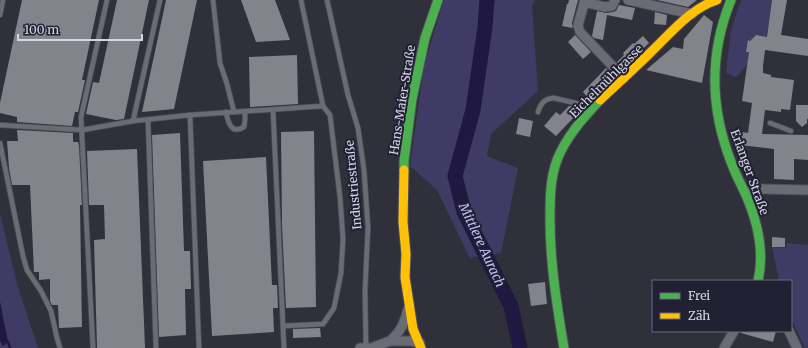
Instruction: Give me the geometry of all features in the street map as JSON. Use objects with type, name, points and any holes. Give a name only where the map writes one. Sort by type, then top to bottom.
[{"type":"street","name":"Hans-Maier-Straße","points":[[420,346],[414,329],[409,306],[405,277],[406,254],[403,222],[404,161],[412,99],[425,38],[438,0]]},
{"type":"street","points":[[615,0],[612,6],[608,7],[584,1],[578,25],[580,32],[624,78]]},
{"type":"street","points":[[628,0],[692,14]]},
{"type":"street","name":"Eichelmühlgasse","points":[[564,348],[555,292],[551,248],[550,212],[553,174],[562,149],[593,108],[624,78],[675,33],[692,14],[712,1],[717,0]]},
{"type":"street","name":"Erlanger Straße","points":[[727,0],[716,55],[714,75],[715,95],[722,137],[734,170],[746,194],[754,215],[761,258],[761,279]]},
{"type":"street","points":[[746,194],[761,189],[808,190]]},
{"type":"street","name":"Hans-Maier-Straße","points":[[406,254],[412,276],[422,328],[420,346]]},
{"type":"street","points":[[390,341],[402,328],[409,306]]},
{"type":"street","points":[[724,348],[733,332]]},
{"type":"street","points":[[789,332],[797,348]]},
{"type":"street","points":[[360,348],[372,348],[390,341],[406,341],[420,346]]},
{"type":"street","points":[[411,348],[420,346]]},
{"type":"lane","points":[[0,15],[3,0]]},
{"type":"lane","points":[[93,348],[81,117],[107,0]]},
{"type":"lane","points":[[133,121],[160,0]]},
{"type":"lane","points":[[213,0],[220,63],[234,112]]},
{"type":"lane","points":[[283,326],[323,324],[334,308],[342,272],[343,239],[340,197],[330,115],[324,106],[301,0]]},
{"type":"lane","name":"Industriestraße","points":[[327,0],[348,95],[358,128],[364,170],[368,227],[365,291],[372,348]]},
{"type":"lane","points":[[538,112],[541,104],[549,98],[593,108]]},
{"type":"lane","points":[[0,125],[82,130],[133,121],[190,115],[324,106]]},
{"type":"lane","points":[[273,110],[284,348]]},
{"type":"lane","points":[[226,112],[230,126],[232,128],[241,129],[244,127],[245,123],[245,111]]},
{"type":"lane","points":[[190,115],[199,348]]},
{"type":"lane","points":[[148,120],[156,348]]},
{"type":"lane","points":[[770,123],[791,131]]},
{"type":"lane","points":[[0,143],[27,270],[52,311],[56,338],[60,348]]},
{"type":"shaded area","points":[[444,0],[535,0],[532,5],[538,91],[491,134],[487,156],[518,168],[501,253],[470,258],[437,190],[410,166],[424,66]]},
{"type":"shaded area","points":[[741,0],[772,0],[767,37],[763,36],[762,39],[756,35],[751,41],[748,40],[746,52],[749,52],[748,64],[736,77],[726,73],[731,30]]},
{"type":"shaded area","points":[[0,213],[17,284],[38,348],[0,348],[0,341],[3,345],[2,308],[0,302]]},
{"type":"shaded area","points":[[787,243],[808,245],[808,348],[805,348],[792,320],[792,280],[779,280],[772,247],[786,248]]},
{"type":"shaded area","points":[[0,302],[8,342],[3,346],[0,341]]},
{"type":"building","points":[[22,0],[99,0],[82,80],[85,80],[78,112],[75,112],[72,126],[17,122],[17,117],[0,113],[0,103]]},
{"type":"building","points":[[117,0],[149,0],[124,119],[116,120],[86,114],[93,82],[99,83]]},
{"type":"building","points":[[166,0],[197,0],[174,109],[142,112]]},
{"type":"building","points":[[241,0],[275,0],[290,40],[256,42]]},
{"type":"building","points":[[569,0],[578,0],[572,23],[573,28],[562,26]]},
{"type":"building","points":[[657,0],[697,0],[688,7]]},
{"type":"building","points":[[772,0],[787,0],[781,35],[808,39],[808,56],[765,50],[763,66],[763,73],[771,75],[771,77],[794,80],[790,110],[781,109],[781,112],[765,110],[762,134],[808,135],[808,160],[794,159],[794,180],[774,179],[774,149],[740,145],[741,132],[748,133],[752,103],[742,101],[749,52],[746,52],[748,40],[750,41],[756,35],[767,37]]},
{"type":"building","points":[[619,5],[635,8],[632,20],[607,15],[603,40],[594,38],[592,36],[597,11],[606,13],[613,12],[616,11]]},
{"type":"building","points":[[655,12],[667,15],[666,25],[654,24]]},
{"type":"building","points":[[704,15],[713,22],[702,83],[646,70],[673,47],[683,49],[684,39]]},
{"type":"building","points":[[575,35],[591,52],[583,59],[568,42]]},
{"type":"building","points":[[643,36],[649,43],[623,68],[617,62],[624,55],[623,53],[633,43],[634,44]]},
{"type":"building","points":[[297,55],[298,104],[250,107],[249,57]]},
{"type":"building","points":[[606,68],[614,76],[590,100],[583,92]]},
{"type":"building","points":[[796,105],[808,105],[807,123],[802,127],[796,121]]},
{"type":"building","points":[[569,106],[573,106],[579,112],[556,136],[544,126],[556,112],[560,115]]},
{"type":"building","points":[[519,118],[533,121],[530,137],[516,134]]},
{"type":"building","points":[[17,130],[73,133],[73,142],[78,142],[82,205],[80,205],[82,327],[59,328],[58,305],[52,305],[50,301],[50,279],[39,280],[39,272],[34,272],[30,185],[12,185],[9,168],[7,141],[18,141]]},
{"type":"building","points":[[314,131],[316,307],[286,308],[282,225],[281,132]]},
{"type":"building","points":[[180,133],[184,251],[190,251],[191,289],[185,289],[186,335],[159,337],[152,135]]},
{"type":"building","points":[[137,149],[145,348],[97,348],[94,240],[105,239],[104,205],[89,205],[87,151]]},
{"type":"building","points":[[266,157],[272,285],[277,285],[278,308],[273,308],[274,332],[212,336],[203,161]]},
{"type":"building","points":[[772,237],[785,238],[785,247],[772,247]]},
{"type":"building","points":[[545,282],[547,304],[531,306],[528,284]]},
{"type":"building","points":[[320,328],[321,337],[293,338],[293,329]]},
{"type":"building","points":[[741,332],[776,332],[773,342]]},
{"type":"waterway","name":"Mittlere Aurach","points":[[487,0],[485,27],[473,110],[455,176],[464,212],[511,306],[520,348]]},
{"type":"waterway","points":[[8,342],[10,348]]},
{"type":"traffic: fast","points":[[404,170],[412,99],[425,38],[438,0]]},
{"type":"traffic: fast","points":[[731,0],[719,40],[715,81],[716,101],[724,142],[734,170],[749,203],[759,236],[761,258],[758,280]]},
{"type":"traffic: fast","points":[[564,348],[556,300],[551,252],[550,197],[552,182],[557,160],[565,143],[581,121],[600,100]]},
{"type":"traffic: slow","points":[[600,100],[690,15],[717,0]]},
{"type":"traffic: slow","points":[[404,170],[403,222],[406,254],[405,277],[413,329],[421,348]]}]
